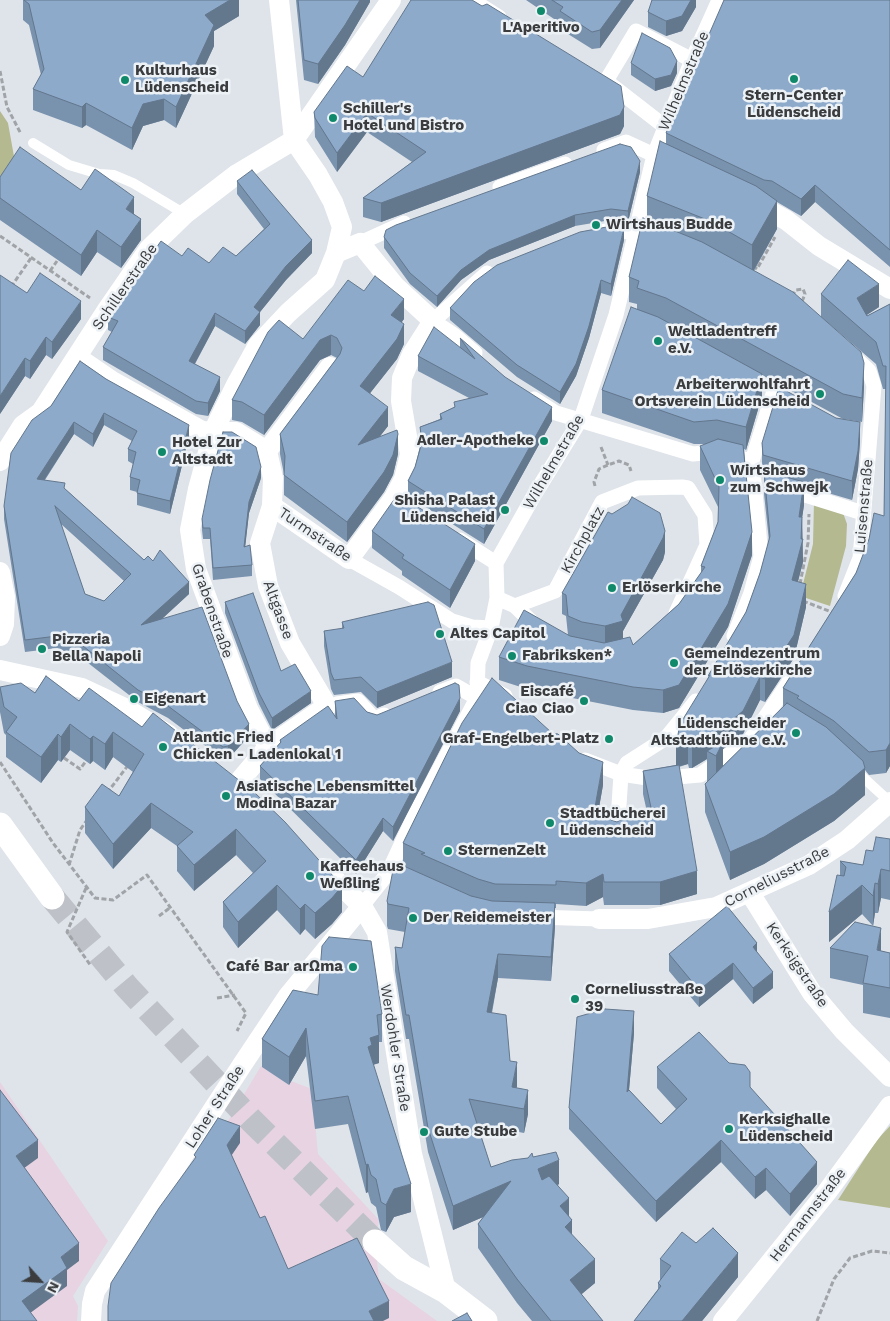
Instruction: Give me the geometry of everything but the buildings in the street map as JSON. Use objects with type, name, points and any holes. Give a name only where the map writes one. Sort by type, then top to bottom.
[{"type":"street","points":[[279,0],[294,140],[318,175],[338,212],[342,227],[336,253]]},
{"type":"street","name":"Schillerstraße","points":[[0,461],[23,425],[41,412],[149,249],[185,214],[237,174],[294,140],[390,0]]},
{"type":"street","points":[[472,0],[513,25]]},
{"type":"street","name":"Wilhelmstraße","points":[[496,563],[533,497],[581,419],[616,315],[654,155],[664,126],[718,0]]},
{"type":"street","points":[[606,81],[636,31],[692,60]]},
{"type":"street","points":[[591,71],[664,126]]},
{"type":"street","points":[[482,194],[626,142],[681,167]]},
{"type":"street","points":[[758,205],[786,220],[819,246],[890,289]]},
{"type":"street","points":[[336,253],[419,217]]},
{"type":"street","points":[[586,234],[612,230],[637,232],[671,243]]},
{"type":"street","points":[[360,244],[395,286],[433,321],[454,335],[483,360]]},
{"type":"street","name":"Grabenstraße","points":[[268,747],[248,709],[196,569],[190,530],[198,489],[214,430],[258,346],[288,313],[325,280],[336,253]]},
{"type":"street","points":[[350,559],[394,498],[404,479],[410,454],[401,401],[402,378],[412,354],[433,321],[442,315],[468,287],[492,269],[501,265]]},
{"type":"street","points":[[616,315],[634,321]]},
{"type":"street","name":"Luisenstraße","points":[[835,613],[848,591],[860,558],[863,513],[862,432],[871,415],[874,386],[869,371],[841,345]]},
{"type":"street","points":[[77,357],[112,381],[183,422],[202,431],[236,432],[267,451],[330,366]]},
{"type":"street","points":[[757,382],[790,400]]},
{"type":"street","points":[[519,390],[556,413],[693,454],[715,452],[752,461]]},
{"type":"street","points":[[728,648],[751,593],[761,556],[752,461],[774,391]]},
{"type":"street","name":"Turmstraße","points":[[267,451],[273,478],[272,506],[350,559],[399,587],[452,621],[472,627],[491,628]]},
{"type":"street","points":[[755,481],[863,513]]},
{"type":"street","name":"Kirchplatz","points":[[515,606],[555,591],[602,502],[638,488],[688,488],[705,515],[707,544],[682,604],[670,623]]},
{"type":"street","points":[[394,498],[411,508]]},
{"type":"street","name":"Altgasse","points":[[272,506],[260,544],[268,586],[290,643],[327,706]]},
{"type":"street","points":[[362,906],[388,873],[413,820],[477,698],[478,663],[491,628],[497,598],[496,563],[444,530]]},
{"type":"street","points":[[0,572],[5,597],[4,624],[0,636]]},
{"type":"street","points":[[497,598],[515,606],[550,637]]},
{"type":"street","points":[[570,751],[592,764],[621,774],[654,779],[695,777],[712,768],[750,740],[775,715],[802,663]]},
{"type":"street","points":[[0,670],[82,688],[146,719],[187,749]]},
{"type":"street","points":[[477,682],[497,691],[519,708]]},
{"type":"street","points":[[426,698],[456,686],[477,698]]},
{"type":"street","points":[[617,836],[621,774],[627,763],[666,738],[704,688]]},
{"type":"street","points":[[237,785],[268,747],[327,706],[358,701],[374,719],[400,708]]},
{"type":"street","name":"Corneliusstraße","points":[[524,916],[648,919],[681,915],[716,907],[809,865],[847,840],[890,802]]},
{"type":"street","points":[[0,825],[52,897]]},
{"type":"street","name":"Werdohler Straße","points":[[309,854],[362,906],[377,932],[412,1154],[446,1290]]},
{"type":"street","points":[[388,873],[406,880]]},
{"type":"street","name":"Kerksigstraße","points":[[750,893],[812,993],[844,1032],[890,1077]]},
{"type":"street","name":"Loher Straße","points":[[91,1321],[92,1304],[96,1291],[203,1126],[288,996],[362,906]]},
{"type":"street","name":"Hermannstraße","points":[[723,1321],[827,1192],[890,1106]]},
{"type":"street","points":[[375,1242],[404,1268],[446,1290],[480,1320]]},
{"type":"lane","points":[[33,143],[69,164],[99,174],[114,175],[133,183],[185,214]]},
{"type":"lane","points":[[845,762],[890,802]]},
{"type":"path","points":[[0,71],[7,107],[18,131],[33,143]]},
{"type":"path","points":[[751,265],[757,269],[786,220]]},
{"type":"path","points":[[0,236],[75,288]]},
{"type":"path","points":[[11,288],[31,258]]},
{"type":"path","points":[[50,271],[57,261]]},
{"type":"path","points":[[791,298],[796,290],[803,289],[805,291],[798,309]]},
{"type":"path","points":[[799,590],[808,543],[810,496]]},
{"type":"path","points":[[797,599],[835,613]]},
{"type":"path","points":[[64,758],[80,769],[86,761]]},
{"type":"path","points":[[103,798],[131,760]]},
{"type":"path","points":[[0,762],[26,805],[94,898],[114,900],[147,875],[235,995],[246,1013],[232,1038]]},
{"type":"path","points":[[69,866],[80,830],[89,818]]},
{"type":"path","points":[[86,888],[67,932],[91,966]]},
{"type":"path","points":[[158,916],[171,907]]},
{"type":"path","points":[[217,998],[235,995]]},
{"type":"path","points":[[817,1321],[834,1279],[850,1258],[872,1251],[890,1253]]},
{"type":"shaded area","points":[[261,1066],[289,1085],[291,1081],[312,1089],[318,1154],[379,1220],[375,1242],[379,1279],[437,1321],[108,1321]]},
{"type":"shaded area","points":[[0,1082],[108,1241],[73,1296],[78,1306],[77,1321],[0,1321]]},
{"type":"green space","points":[[0,111],[8,123],[15,162],[0,184]]},
{"type":"green space","points":[[814,501],[842,510],[847,524],[846,546],[830,606],[800,596],[813,544]]},
{"type":"green space","points":[[890,1126],[890,1208],[838,1200],[876,1141]]},
{"type":"tunnel","points":[[52,897],[127,987],[252,1121],[375,1242]]},
{"type":"place","name":"L'Aperitivo","points":[[541,11]]},
{"type":"place","name":"Stern-Center Lüdenscheid","points":[[794,79]]},
{"type":"place","name":"Kulturhaus Lüdenscheid","points":[[125,80]]},
{"type":"place","name":"Schiller's Hotel und Bistro","points":[[333,118]]},
{"type":"place","name":"Wirtshaus Budde","points":[[596,225]]},
{"type":"place","name":"Weltladentreff e.V.","points":[[658,341]]},
{"type":"place","name":"Arbeiterwohlfahrt Ortsverein Lüdenscheid","points":[[820,394]]},
{"type":"place","name":"Adler-Apotheke","points":[[544,441]]},
{"type":"place","name":"Hotel Zur Altstadt","points":[[162,452]]},
{"type":"place","name":"Wirtshaus zum Schwejk","points":[[720,480]]},
{"type":"place","name":"Shisha Palast Lüdenscheid","points":[[505,510]]},
{"type":"place","name":"Erlöserkirche","points":[[612,588]]},
{"type":"place","name":"Altes Capitol","points":[[440,634]]},
{"type":"place","name":"Pizzeria Bella Napoli","points":[[42,649]]},
{"type":"place","name":"Fabriksken*","points":[[512,656]]},
{"type":"place","name":"Gemeindezentrum der Erlöserkirche","points":[[674,663]]},
{"type":"place","name":"Eigenart","points":[[134,699]]},
{"type":"place","name":"Eiscafé Ciao Ciao","points":[[584,701]]},
{"type":"place","name":"Lüdenscheider Altstadtbühne e.V.","points":[[796,733]]},
{"type":"place","name":"Graf-Engelbert-Platz","points":[[609,739]]},
{"type":"place","name":"Atlantic Fried Chicken - Ladenlokal 1","points":[[163,747]]},
{"type":"place","name":"Asiatische Lebensmittel Modina Bazar","points":[[226,796]]},
{"type":"place","name":"Stadtbücherei Lüdenscheid","points":[[550,823]]},
{"type":"place","name":"SternenZelt","points":[[448,851]]},
{"type":"place","name":"Kaffeehaus Weßling","points":[[310,876]]},
{"type":"place","name":"Der Reidemeister","points":[[413,918]]},
{"type":"place","name":"Café Bar arΩma","points":[[353,967]]},
{"type":"place","name":"Corneliusstraße 39","points":[[575,999]]},
{"type":"place","name":"Kerksighalle Lüdenscheid","points":[[729,1129]]},
{"type":"place","name":"Gute Stube","points":[[424,1132]]}]
